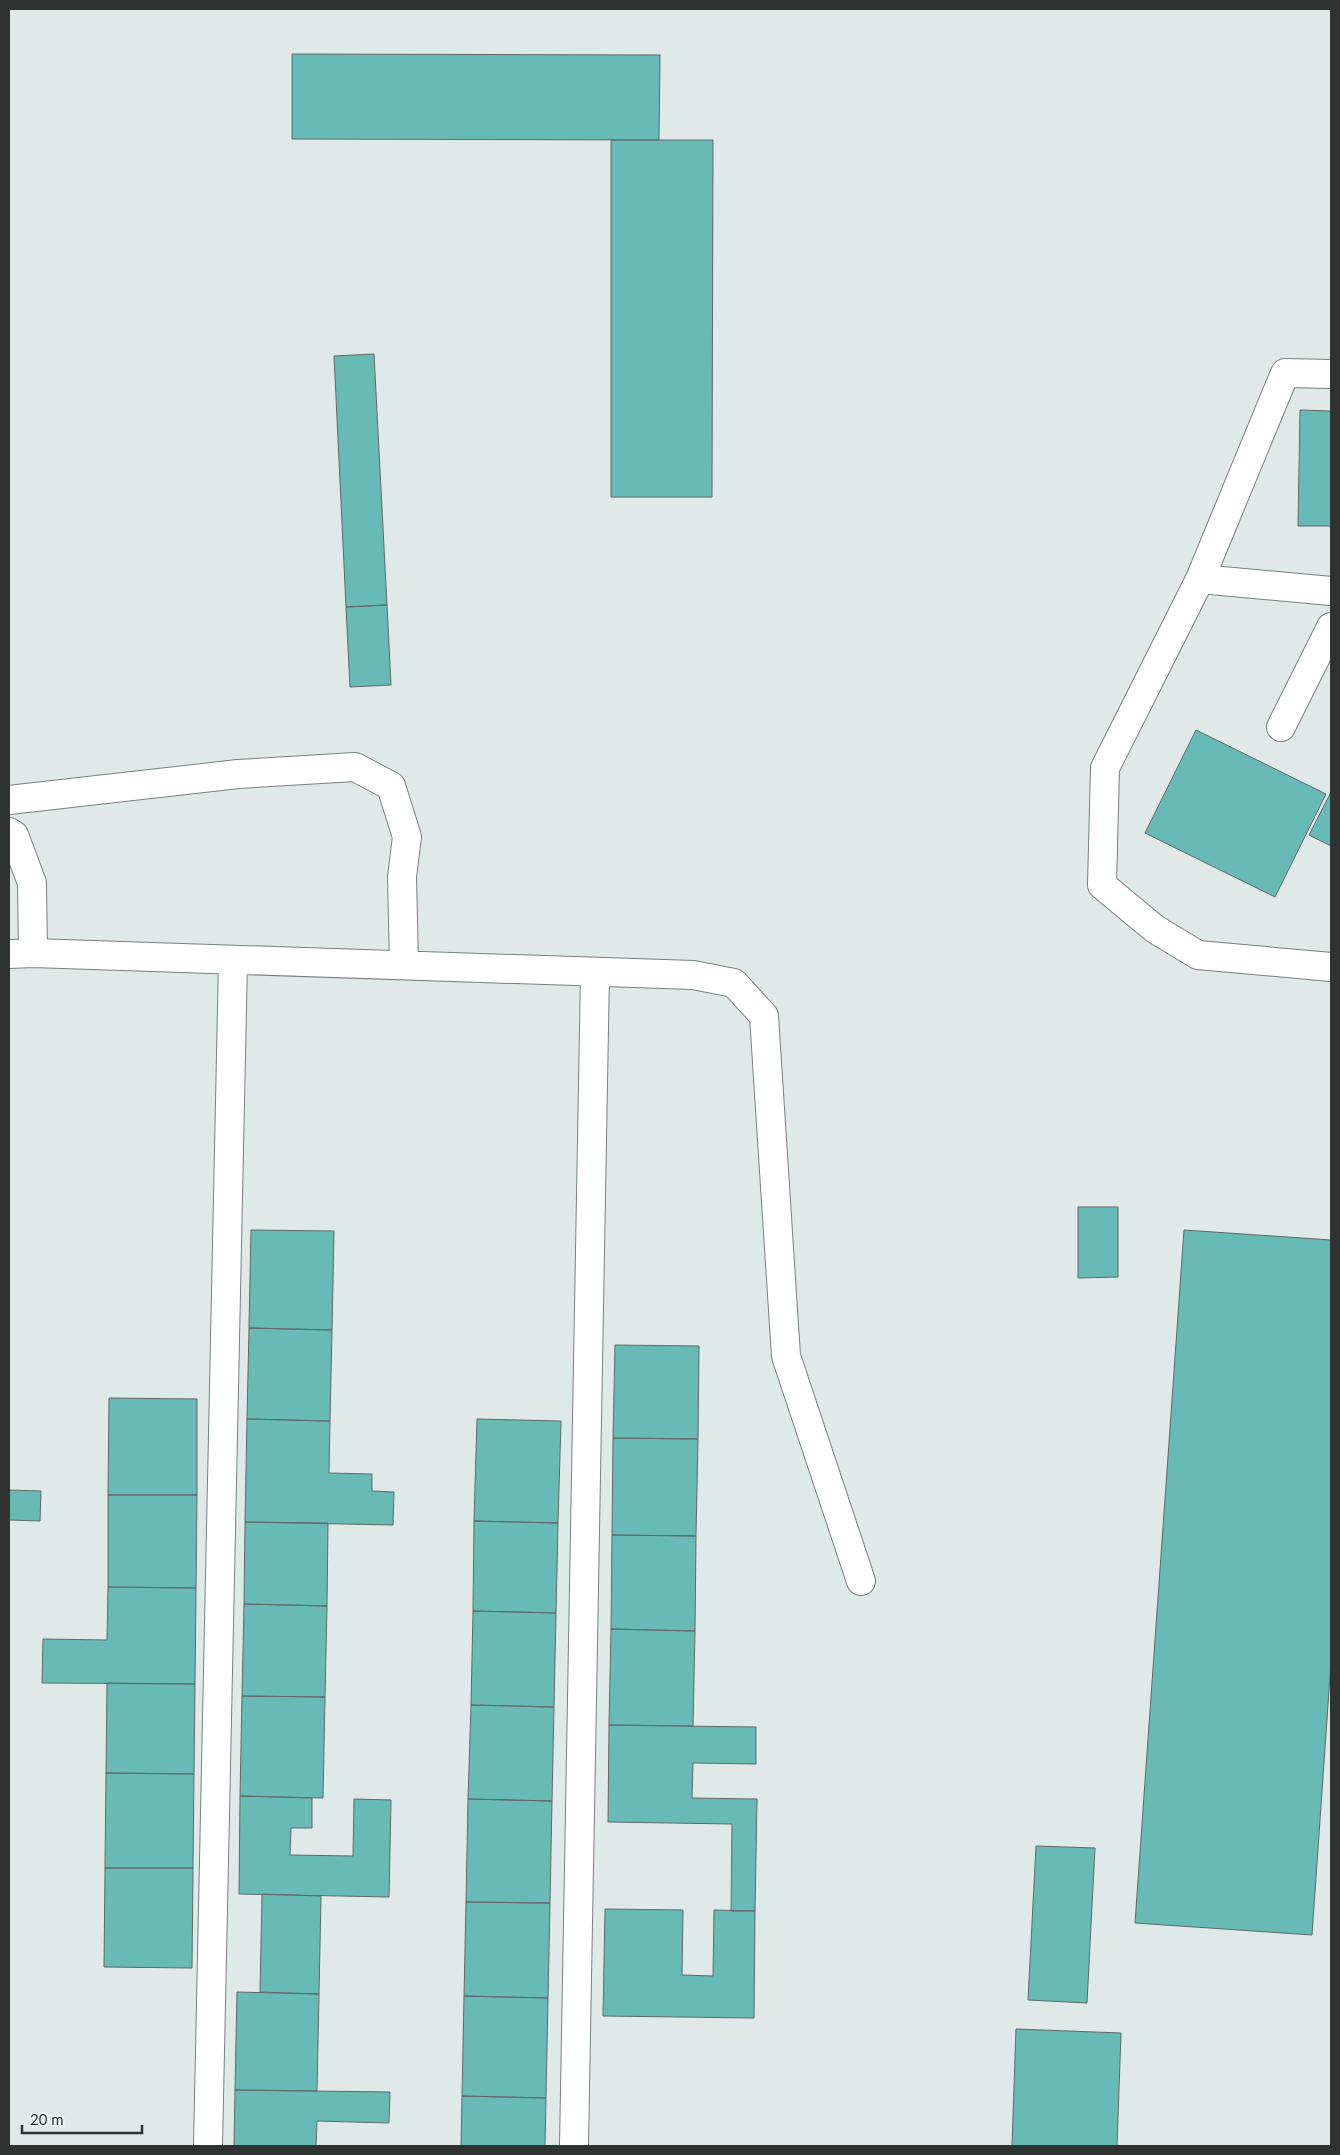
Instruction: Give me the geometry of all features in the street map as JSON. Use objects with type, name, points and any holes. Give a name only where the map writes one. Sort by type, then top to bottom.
[{"type":"lane","points":[[1331,374],[1285,373],[1200,579],[1105,768],[1102,885],[1155,928],[1198,955],[1331,967]]},
{"type":"lane","points":[[1200,579],[1331,591]]},
{"type":"lane","points":[[1281,727],[1331,627]]},
{"type":"lane","points":[[9,800],[238,774],[355,767],[391,786],[407,837],[402,877],[404,965]]},
{"type":"lane","points":[[9,832],[14,835],[32,883],[21,954],[693,975],[734,983],[764,1016],[786,1356],[861,1581]]},
{"type":"lane","points":[[208,2146],[233,960]]},
{"type":"lane","points":[[574,2146],[595,972]]},
{"type":"building","points":[[292,54],[660,55],[659,140],[292,139]]},
{"type":"building","points":[[611,140],[713,140],[712,497],[611,497]]},
{"type":"building","points":[[374,354],[387,605],[346,607],[334,356]]},
{"type":"building","points":[[1300,410],[1331,411],[1331,526],[1298,526]]},
{"type":"building","points":[[387,605],[391,685],[350,687],[346,607]]},
{"type":"building","points":[[1196,730],[1326,794],[1275,897],[1145,833]]},
{"type":"building","points":[[1331,792],[1331,846],[1309,835]]},
{"type":"building","points":[[1078,1207],[1118,1207],[1118,1277],[1078,1278]]},
{"type":"building","points":[[251,1230],[334,1231],[332,1330],[249,1328]]},
{"type":"building","points":[[1184,1230],[1331,1240],[1331,1662],[1312,1935],[1135,1923]]},
{"type":"building","points":[[249,1328],[332,1330],[330,1421],[247,1419]]},
{"type":"building","points":[[615,1345],[699,1346],[698,1439],[613,1438]]},
{"type":"building","points":[[109,1398],[197,1399],[197,1495],[108,1495]]},
{"type":"building","points":[[247,1419],[330,1421],[329,1473],[372,1474],[372,1491],[394,1492],[393,1525],[245,1522]]},
{"type":"building","points":[[477,1419],[561,1421],[558,1523],[474,1521]]},
{"type":"building","points":[[613,1438],[698,1439],[696,1536],[612,1535]]},
{"type":"building","points":[[9,1490],[41,1491],[40,1521],[9,1520]]},
{"type":"building","points":[[108,1495],[197,1495],[196,1588],[108,1587]]},
{"type":"building","points":[[474,1521],[558,1523],[556,1613],[473,1611]]},
{"type":"building","points":[[245,1522],[328,1523],[327,1606],[244,1604]]},
{"type":"building","points":[[612,1535],[696,1536],[695,1631],[611,1629]]},
{"type":"building","points":[[108,1587],[196,1588],[195,1684],[42,1683],[43,1639],[107,1640]]},
{"type":"building","points":[[244,1604],[327,1606],[325,1697],[242,1696]]},
{"type":"building","points":[[473,1611],[556,1613],[554,1707],[471,1705]]},
{"type":"building","points":[[611,1629],[695,1631],[693,1726],[609,1725]]},
{"type":"building","points":[[107,1683],[195,1684],[194,1774],[106,1773]]},
{"type":"building","points":[[242,1696],[325,1697],[323,1798],[240,1796]]},
{"type":"building","points":[[471,1705],[554,1707],[552,1801],[468,1799]]},
{"type":"building","points":[[609,1725],[756,1727],[756,1764],[693,1763],[692,1798],[757,1799],[755,1911],[731,1911],[732,1824],[608,1822]]},
{"type":"building","points":[[106,1773],[194,1774],[193,1868],[105,1868]]},
{"type":"building","points":[[240,1796],[312,1798],[312,1828],[291,1828],[290,1855],[353,1856],[354,1799],[391,1800],[389,1897],[239,1894]]},
{"type":"building","points":[[468,1799],[552,1801],[550,1903],[466,1902]]},
{"type":"building","points":[[1036,1846],[1095,1848],[1087,2003],[1028,2000]]},
{"type":"building","points":[[105,1868],[193,1868],[192,1968],[104,1967]]},
{"type":"building","points":[[262,1894],[321,1896],[319,1994],[260,1992]]},
{"type":"building","points":[[466,1902],[550,1903],[548,1998],[464,1996]]},
{"type":"building","points":[[605,1909],[683,1910],[682,1975],[713,1976],[714,1910],[755,1911],[754,2018],[603,2016]]},
{"type":"building","points":[[237,1992],[319,1994],[317,2091],[235,2090]]},
{"type":"building","points":[[464,1996],[548,1998],[546,2098],[462,2096]]},
{"type":"building","points":[[1016,2029],[1121,2033],[1117,2146],[1012,2146]]},
{"type":"building","points":[[235,2090],[390,2092],[389,2123],[317,2121],[316,2146],[234,2146]]},
{"type":"building","points":[[462,2096],[546,2098],[545,2146],[461,2146]]}]
